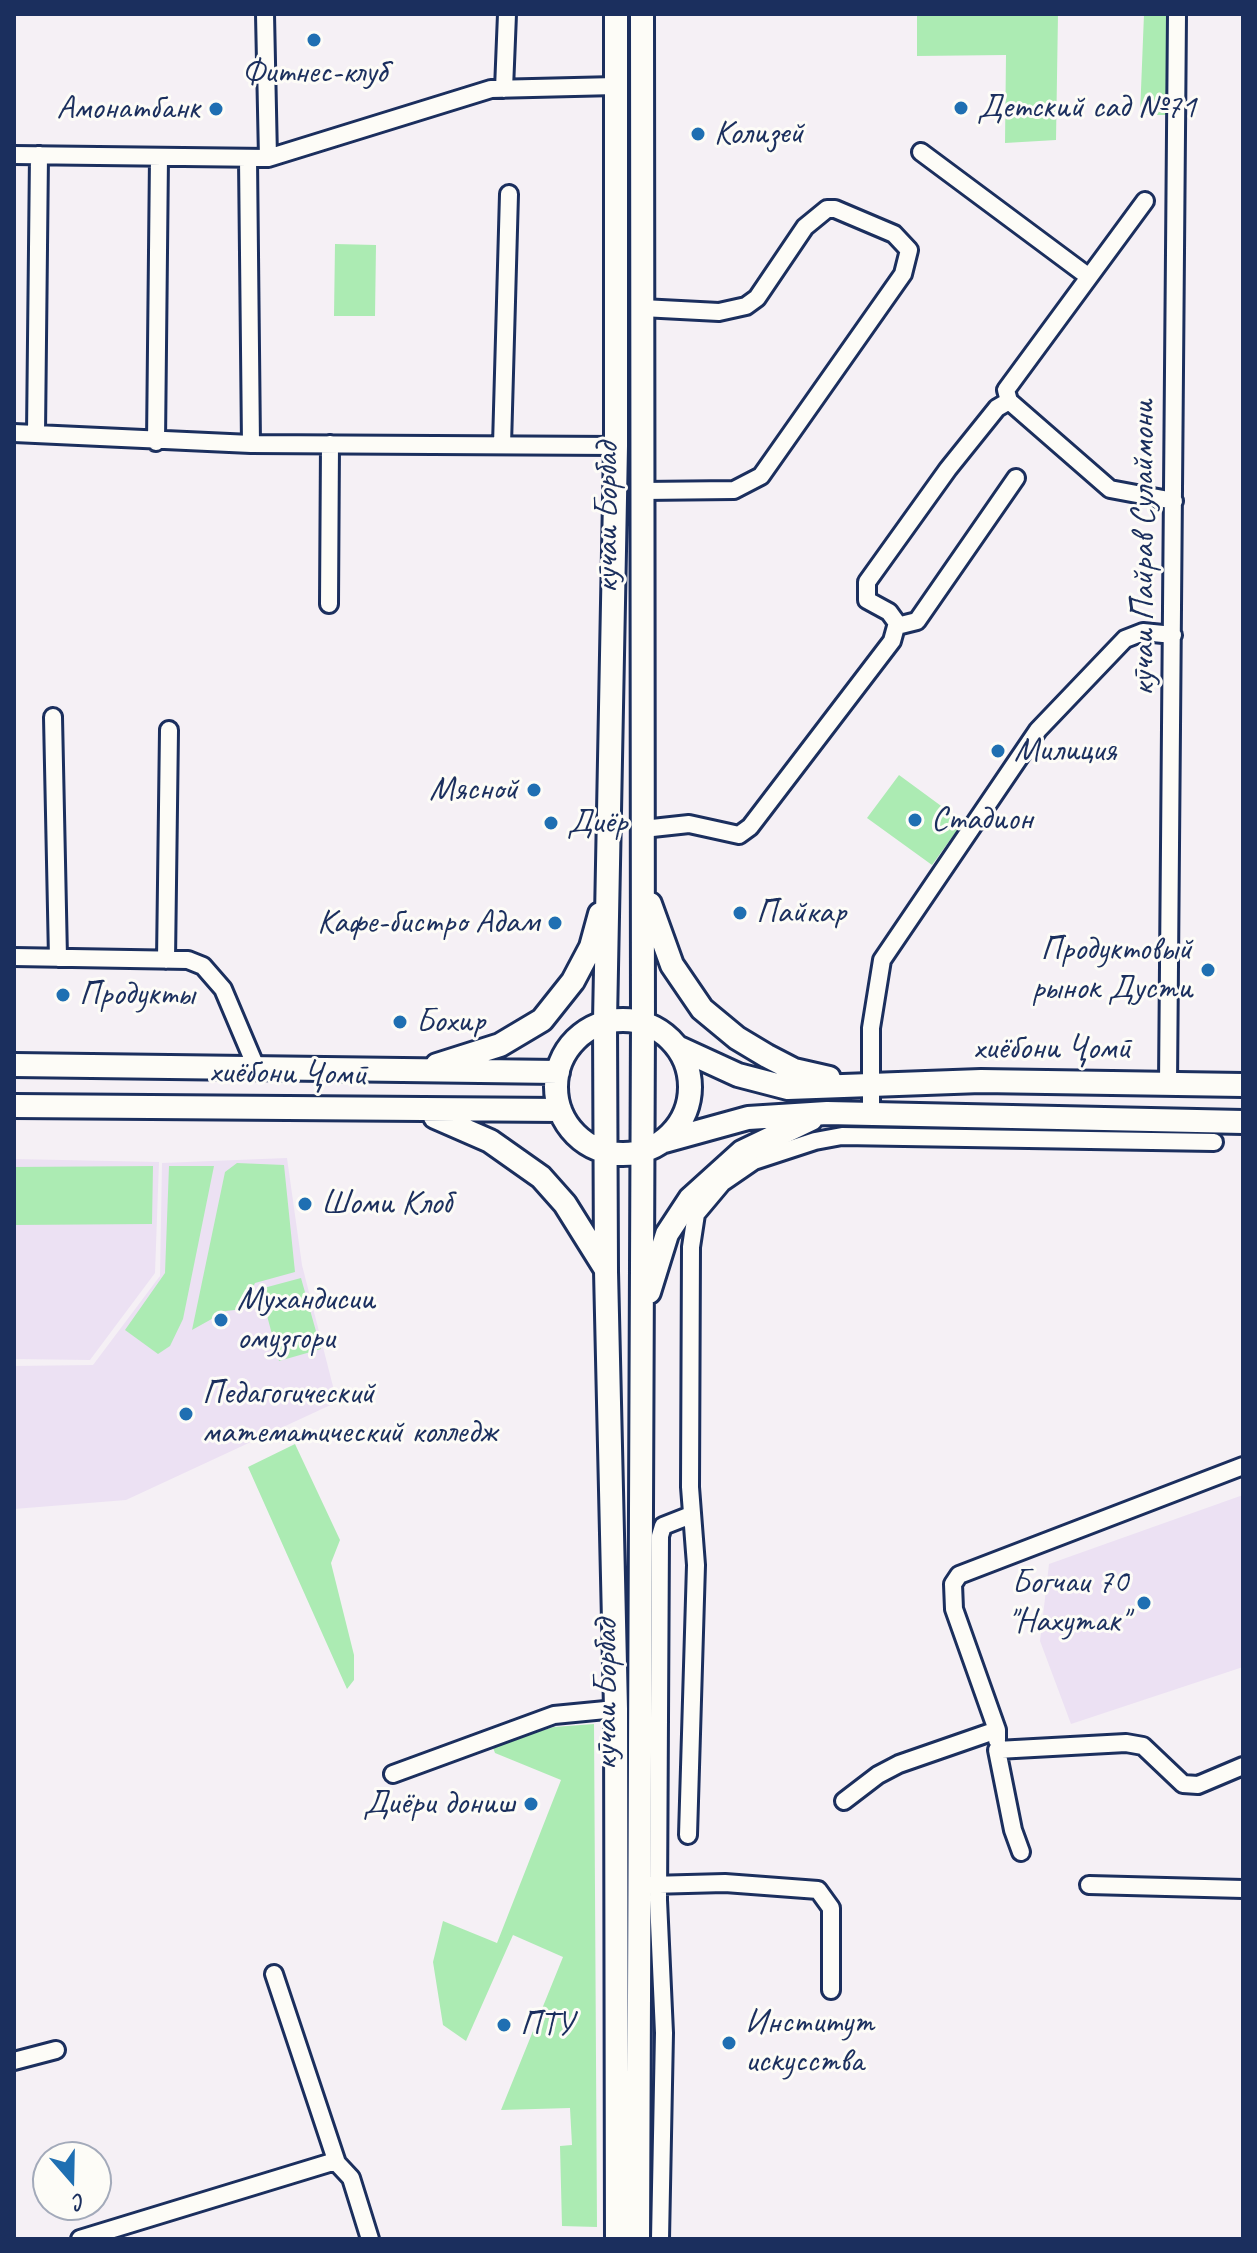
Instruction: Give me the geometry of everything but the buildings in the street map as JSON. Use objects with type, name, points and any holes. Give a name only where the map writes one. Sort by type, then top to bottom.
[{"type":"main road","name":"кӯчаи Борбад","points":[[616,14],[616,446],[605,1021],[608,1152],[606,1271],[616,1709],[617,2239]]},
{"type":"main road","name":"кӯчаи Борбад","points":[[638,2239],[649,1885],[642,1316],[651,1147],[643,1023],[642,14]]},
{"type":"main road","points":[[642,874],[672,965],[702,1009],[737,1038],[794,1070],[861,1084]]},
{"type":"main road","points":[[415,1072],[500,1045],[542,1020],[573,981],[591,947],[609,882]]},
{"type":"main road","points":[[605,1021],[643,1023],[662,1032],[677,1047],[687,1065],[691,1086],[687,1108],[677,1127],[651,1147],[608,1152],[588,1144],[571,1129],[560,1110],[558,1072],[565,1054],[577,1039],[605,1021]]},
{"type":"main road","points":[[677,1047],[738,1075],[788,1088],[861,1084]]},
{"type":"main road","name":"хиёбони Ҷомӣ","points":[[14,1065],[558,1072]]},
{"type":"main road","name":"хиёбони Ҷомӣ","points":[[861,1084],[981,1081],[1243,1085]]},
{"type":"main road","name":"хиёбони Ҷомӣ","points":[[14,1106],[560,1110]]},
{"type":"main road","points":[[419,1111],[490,1141],[541,1177],[565,1204],[606,1271]]},
{"type":"main road","points":[[642,1316],[667,1234],[686,1219],[690,1199],[745,1158],[827,1113]]},
{"type":"main road","name":"хиёбони Ҷомӣ","points":[[651,1147],[748,1118],[827,1113],[871,1114],[980,1128],[1243,1122]]},
{"type":"street","points":[[265,14],[268,158]]},
{"type":"street","points":[[504,89],[507,14]]},
{"type":"street","name":"кӯчаи Пайрав Сулаймони","points":[[1168,1083],[1177,14]]},
{"type":"street","points":[[14,155],[268,158],[491,89],[616,86]]},
{"type":"street","points":[[921,152],[1089,277]]},
{"type":"street","points":[[36,433],[39,155]]},
{"type":"street","points":[[156,442],[159,157]]},
{"type":"street","points":[[248,159],[251,444]]},
{"type":"street","points":[[502,445],[509,194]]},
{"type":"street","points":[[1145,201],[1006,390],[1009,401],[1110,489],[1174,501]]},
{"type":"street","points":[[642,308],[719,312],[746,306],[757,298],[805,227],[827,209],[835,209],[894,234],[909,250],[903,274],[761,476],[734,490],[642,491]]},
{"type":"street","points":[[897,626],[889,612],[867,600],[867,582],[948,469],[997,408],[1009,401]]},
{"type":"street","points":[[14,433],[156,442],[616,446]]},
{"type":"street","points":[[329,604],[330,444]]},
{"type":"street","points":[[897,626],[917,621],[1016,478]]},
{"type":"street","points":[[643,829],[689,824],[739,835],[745,833],[885,652],[897,626]]},
{"type":"street","points":[[871,1114],[861,1084],[882,960],[1038,730],[1125,639],[1143,632],[1173,635]]},
{"type":"street","points":[[53,717],[58,958]]},
{"type":"street","points":[[166,960],[169,730]]},
{"type":"street","points":[[14,957],[188,960],[212,973],[256,1067]]},
{"type":"street","points":[[745,1158],[842,1136],[980,1128],[1214,1142]]},
{"type":"street","points":[[686,1219],[691,1515],[696,1565],[688,1835]]},
{"type":"street","points":[[1021,1852],[1010,1817],[997,1750],[997,1730],[954,1609],[953,1584],[959,1575],[1243,1466]]},
{"type":"street","points":[[660,2239],[664,2033],[649,1885],[660,1536],[663,1526],[691,1515]]},
{"type":"street","points":[[393,1774],[554,1715],[616,1709]]},
{"type":"street","points":[[844,1801],[878,1775],[899,1764],[997,1730]]},
{"type":"street","points":[[997,1750],[1126,1743],[1143,1746],[1183,1784],[1198,1785],[1243,1766]]},
{"type":"street","points":[[649,1885],[725,1883],[818,1890],[831,1908],[831,1990]]},
{"type":"street","points":[[1089,1885],[1243,1889]]},
{"type":"street","points":[[274,1974],[337,2163],[351,2178],[370,2239]]},
{"type":"street","points":[[14,2061],[56,2050]]},
{"type":"street","points":[[80,2239],[337,2163]]},
{"type":"shaded area","name":"Мухандисии омузгори","points":[[287,1158],[302,1265],[337,1402],[126,1500],[14,1509],[14,1366],[93,1365],[160,1276],[162,1163]]},
{"type":"shaded area","points":[[14,1159],[159,1162],[155,1273],[90,1360],[14,1359]]},
{"type":"shaded area","name":"Богчаи 70 \"Нахутак\"","points":[[1243,1495],[1243,1667],[1071,1724],[1040,1641],[1049,1564]]},
{"type":"green space","points":[[917,14],[1058,14],[1056,140],[1005,143],[1006,55],[917,56]]},
{"type":"green space","points":[[1144,14],[1167,14],[1167,115],[1140,115]]},
{"type":"green space","points":[[335,244],[376,245],[375,316],[334,316]]},
{"type":"green space","name":"Стадион","points":[[899,775],[963,822],[932,865],[867,818]]},
{"type":"green space","points":[[237,1163],[284,1165],[295,1272],[255,1283],[243,1309],[226,1311],[192,1330],[225,1172]]},
{"type":"green space","points":[[153,1166],[152,1224],[14,1225],[14,1167]]},
{"type":"green space","points":[[169,1166],[214,1166],[183,1319],[170,1346],[158,1354],[125,1330],[165,1273]]},
{"type":"green space","points":[[301,1278],[321,1349],[279,1361],[260,1289]]},
{"type":"green space","points":[[295,1444],[340,1540],[331,1563],[354,1655],[354,1680],[347,1689],[248,1467]]},
{"type":"green space","points":[[594,1724],[597,2227],[562,2226],[560,2146],[572,2145],[570,2108],[501,2110],[563,1957],[513,1935],[466,2041],[443,2025],[433,1962],[443,1921],[497,1943],[561,1780],[495,1753],[492,1745],[554,1727]]},
{"type":"place","name":"Фитнес-клуб","points":[[314,40]]},
{"type":"place","name":"Детский сад №71","points":[[961,108]]},
{"type":"place","name":"Амонатбанк","points":[[216,109]]},
{"type":"place","name":"Колизей","points":[[698,134]]},
{"type":"place","name":"Милиция","points":[[998,751]]},
{"type":"place","name":"Мясной","points":[[534,790]]},
{"type":"place","name":"Стадион","points":[[915,820]]},
{"type":"place","name":"Диëр","points":[[551,823]]},
{"type":"place","name":"Пайкар","points":[[740,913]]},
{"type":"place","name":"Кафе-бистро Адам","points":[[555,923]]},
{"type":"place","name":"Продуктовый рынок Дусти","points":[[1208,970]]},
{"type":"place","name":"Продукты","points":[[63,995]]},
{"type":"place","name":"Бохир","points":[[400,1022]]},
{"type":"place","name":"Шоми Клоб","points":[[305,1204]]},
{"type":"place","name":"Мухандисии омузгори","points":[[221,1320]]},
{"type":"place","name":"Педагогический математический колледж","points":[[186,1414]]},
{"type":"place","name":"Богчаи 70 \"Нахутак\"","points":[[1144,1603]]},
{"type":"place","name":"Диёри дониш","points":[[531,1804]]},
{"type":"place","name":"ПТУ","points":[[504,2025]]},
{"type":"place","name":"Институт искусства","points":[[729,2043]]}]
